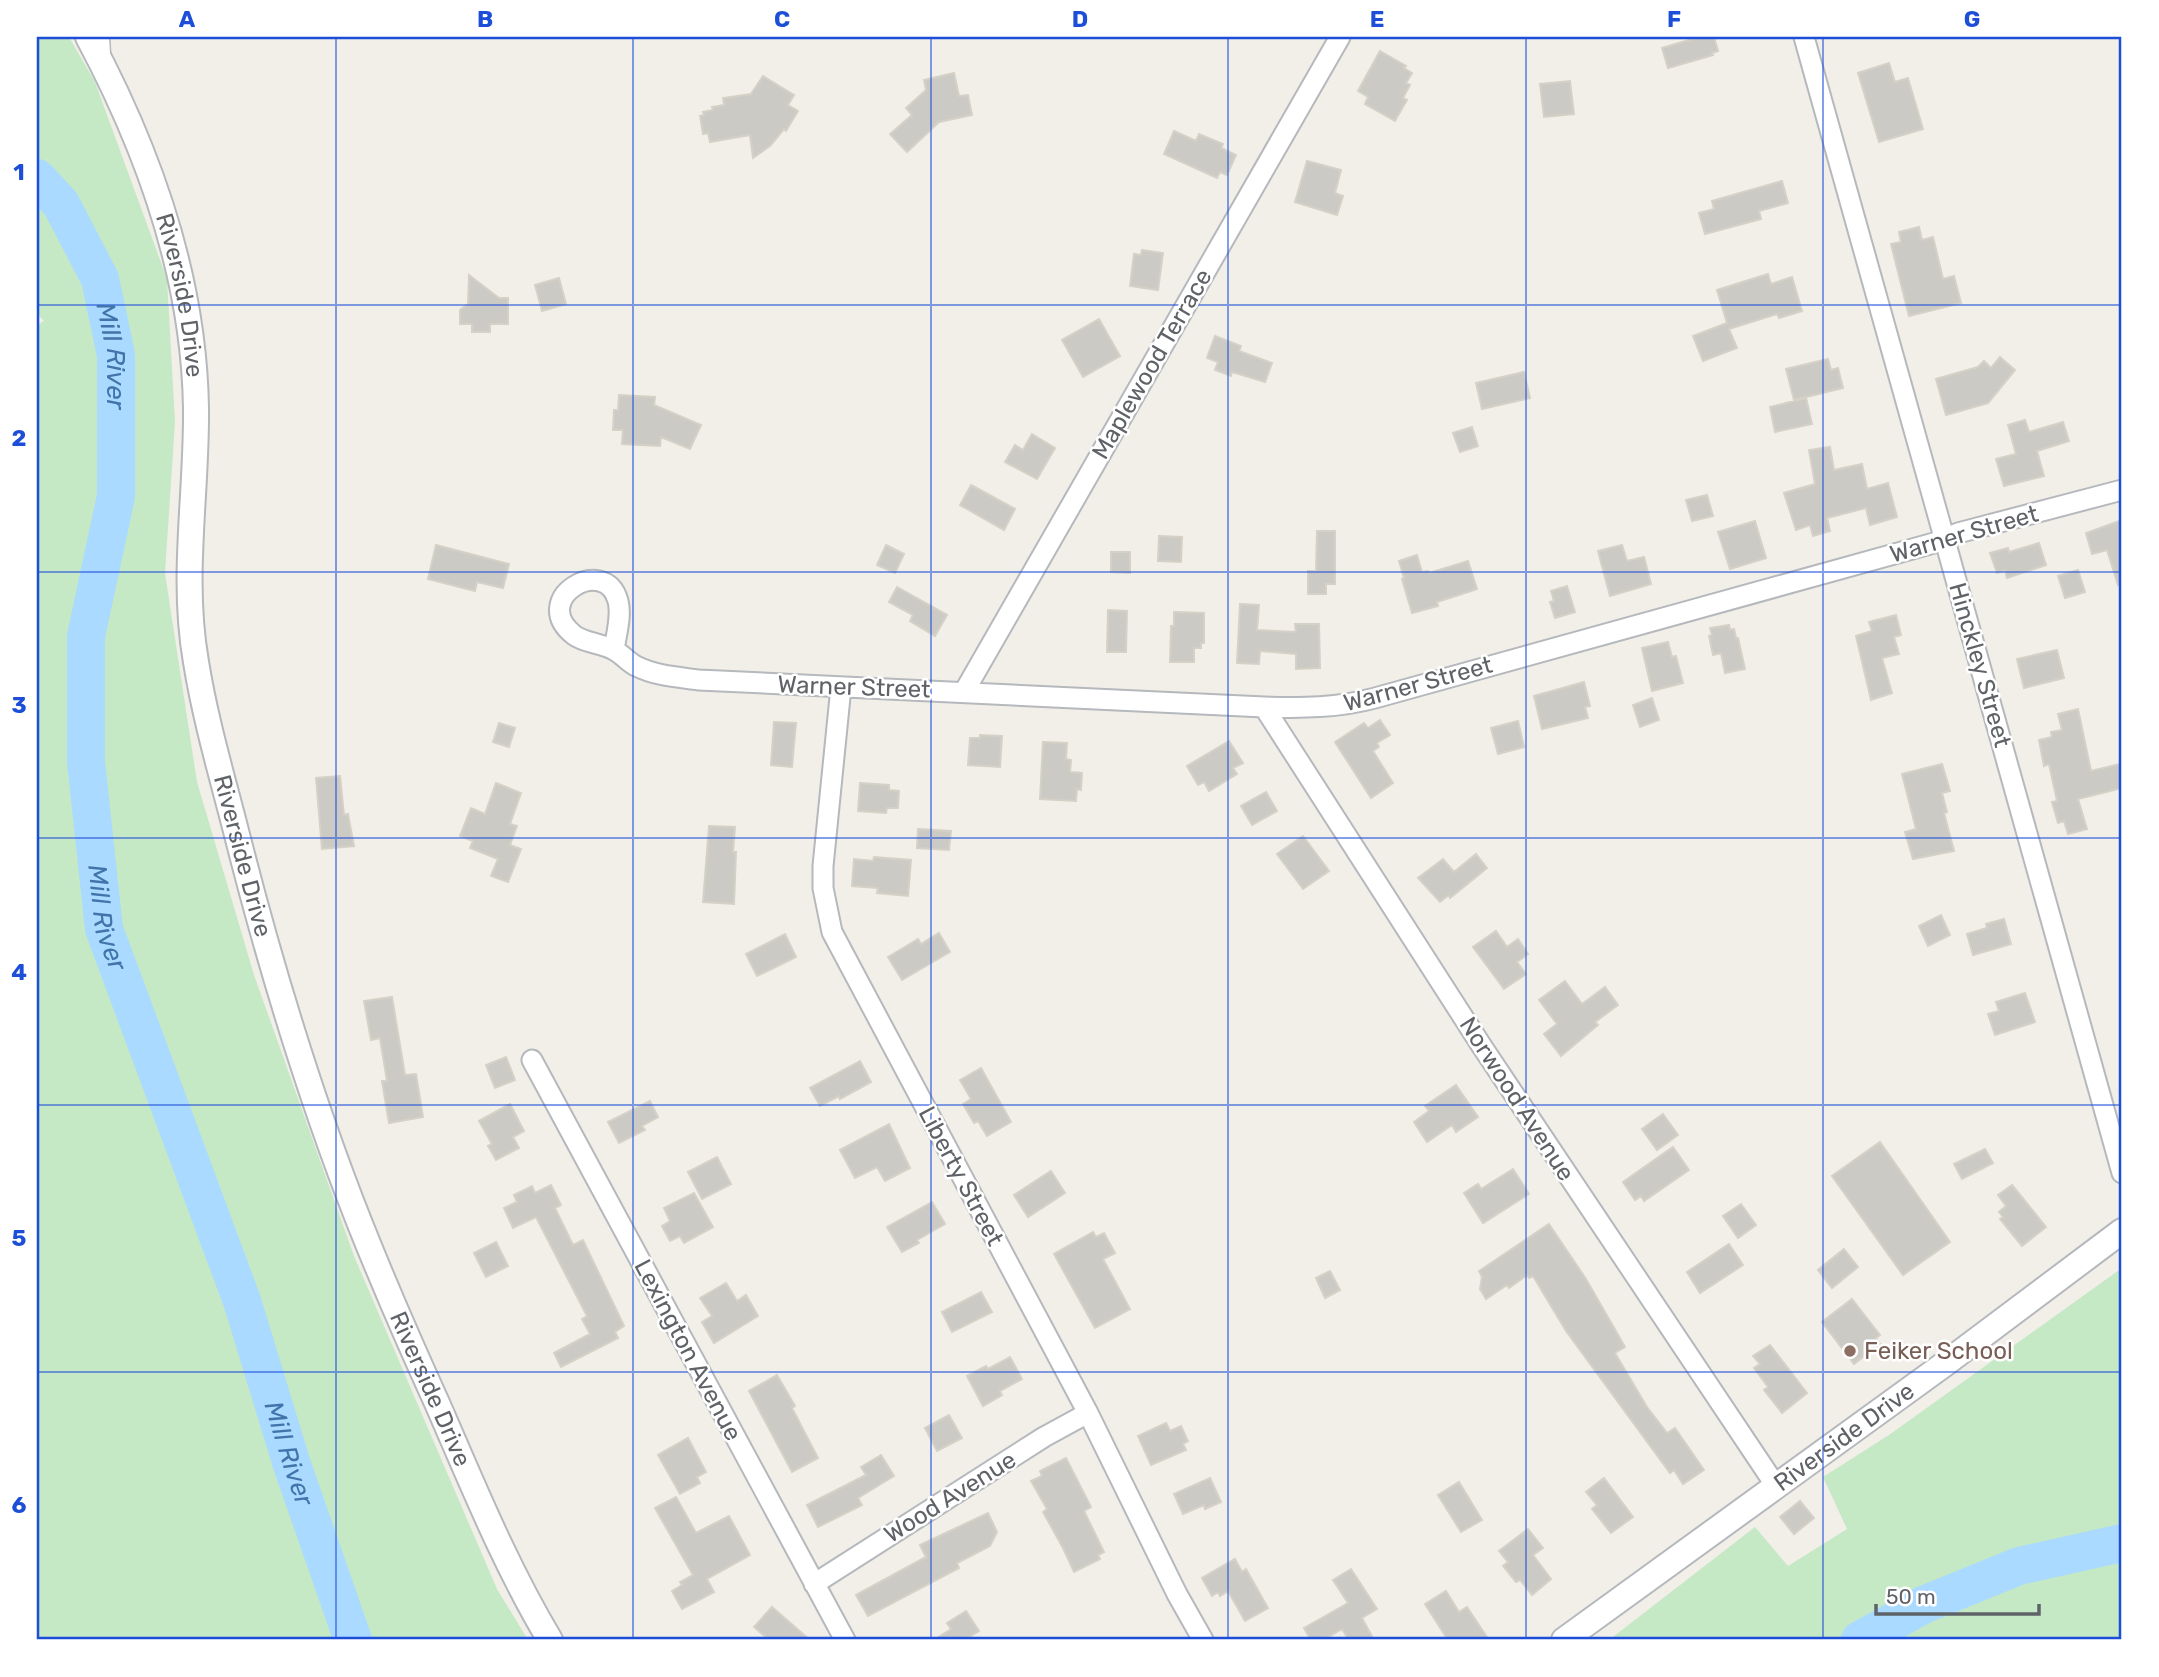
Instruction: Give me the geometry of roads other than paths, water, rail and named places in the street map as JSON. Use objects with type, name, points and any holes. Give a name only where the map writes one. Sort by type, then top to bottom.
[{"type":"street","name":"Riverside Drive","points":[[88,37],[150,171],[184,293],[195,368],[196,405],[188,562],[191,629],[202,694],[275,975],[324,1126],[379,1271],[487,1516],[521,1588],[550,1640]]},
{"type":"street","name":"Maplewood Terrace","points":[[964,692],[1340,37]]},
{"type":"street","name":"Hinckley Street","points":[[1804,37],[2122,1172]]},
{"type":"street","name":"Warner Street","points":[[614,650],[635,665],[661,675],[699,680],[1317,708],[1359,702],[1958,533],[2122,490]]},
{"type":"street","name":"Liberty Street","points":[[841,687],[823,866],[823,888],[832,932],[1088,1413],[1177,1594],[1203,1640]]},
{"type":"street","name":"Norwood Avenue","points":[[1265,707],[1481,1045],[1776,1486]]},
{"type":"street","name":"Lexington Avenue","points":[[532,1060],[845,1640]]},
{"type":"street","name":"Riverside Drive","points":[[1564,1640],[1946,1363],[2122,1231]]},
{"type":"street","name":"Wood Avenue","points":[[814,1584],[1032,1444],[1088,1413]]},
{"type":"lane","points":[[104,37],[106,72]]},
{"type":"waterway","name":"Mill River","points":[[37,178],[61,204],[100,279],[116,355],[116,496],[86,636],[86,762],[104,929],[242,1301],[292,1465],[353,1640]]},
{"type":"waterway","name":"Mill River","points":[[1860,1640],[1923,1605],[2019,1566],[2122,1543]]},
{"type":"place","name":"Feiker School","points":[[1850,1351]]}]
